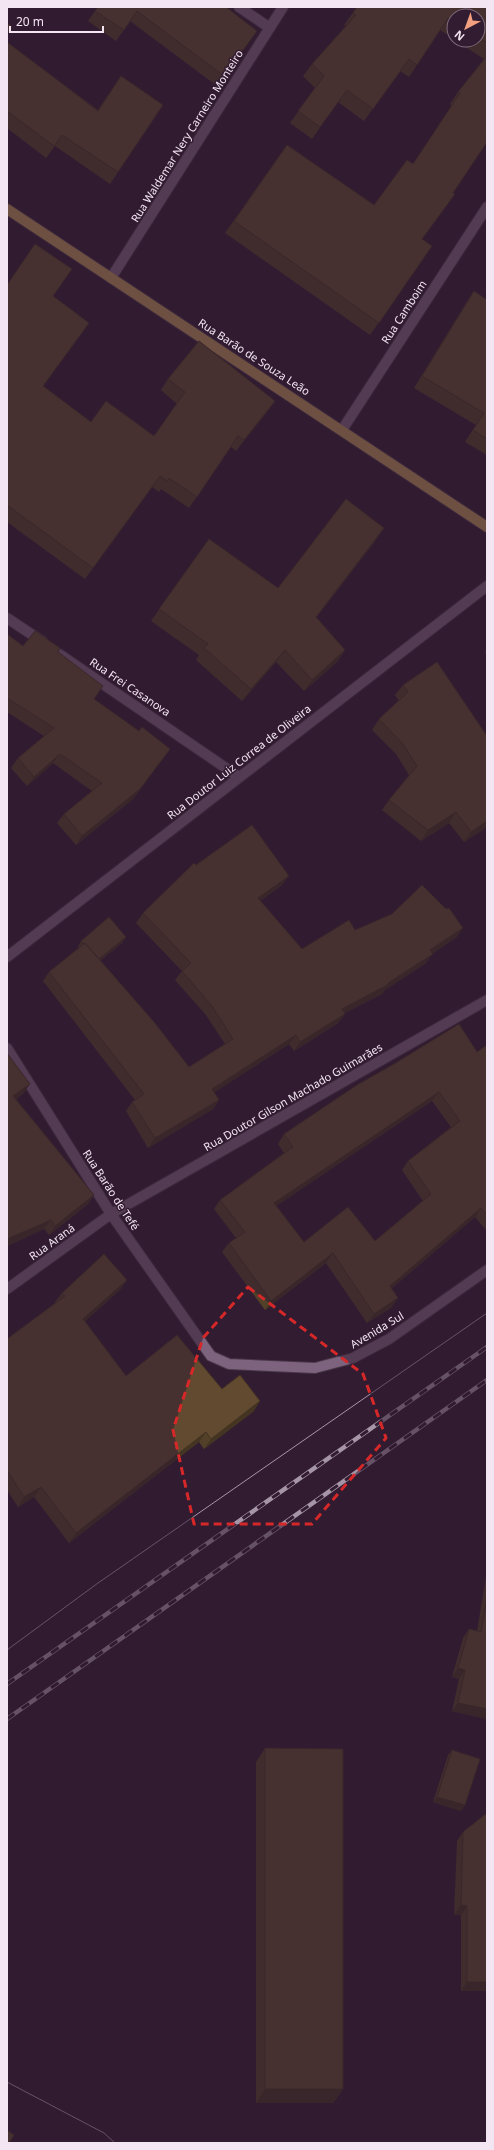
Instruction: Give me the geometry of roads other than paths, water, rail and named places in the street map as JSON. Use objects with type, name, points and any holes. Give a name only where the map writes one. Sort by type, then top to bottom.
[{"type":"main road","name":"Rua Barão de Souza Leão","points":[[7,209],[487,527]]},
{"type":"street","points":[[239,7],[270,28]]},
{"type":"street","name":"Rua Waldemar Nery Carneiro Monteiro","points":[[112,278],[283,7]]},
{"type":"street","name":"Rua Camboim","points":[[342,430],[487,207]]},
{"type":"street","name":"Rua Doutor Luiz Correa de Oliveira","points":[[7,957],[487,586]]},
{"type":"street","name":"Rua Frei Casanova","points":[[7,618],[239,777]]},
{"type":"street","name":"Rua Doutor Gilson Machado Guimarães","points":[[112,1214],[487,1000]]},
{"type":"street","name":"Rua Barão de Tefé","points":[[7,1048],[112,1214],[200,1342]]},
{"type":"street","name":"Rua Araná","points":[[7,1289],[112,1214]]},
{"type":"street","name":"Avenida Sul","points":[[200,1342],[211,1356],[229,1364],[315,1368],[353,1358],[390,1339],[487,1270]]},
{"type":"tram line","points":[[7,1650],[98,1583],[487,1313]]},
{"type":"tram line","points":[[7,2082],[104,2133],[115,2143]]},
{"type":"railway","points":[[7,1684],[487,1347]]},
{"type":"railway","points":[[7,1719],[487,1380]]}]
